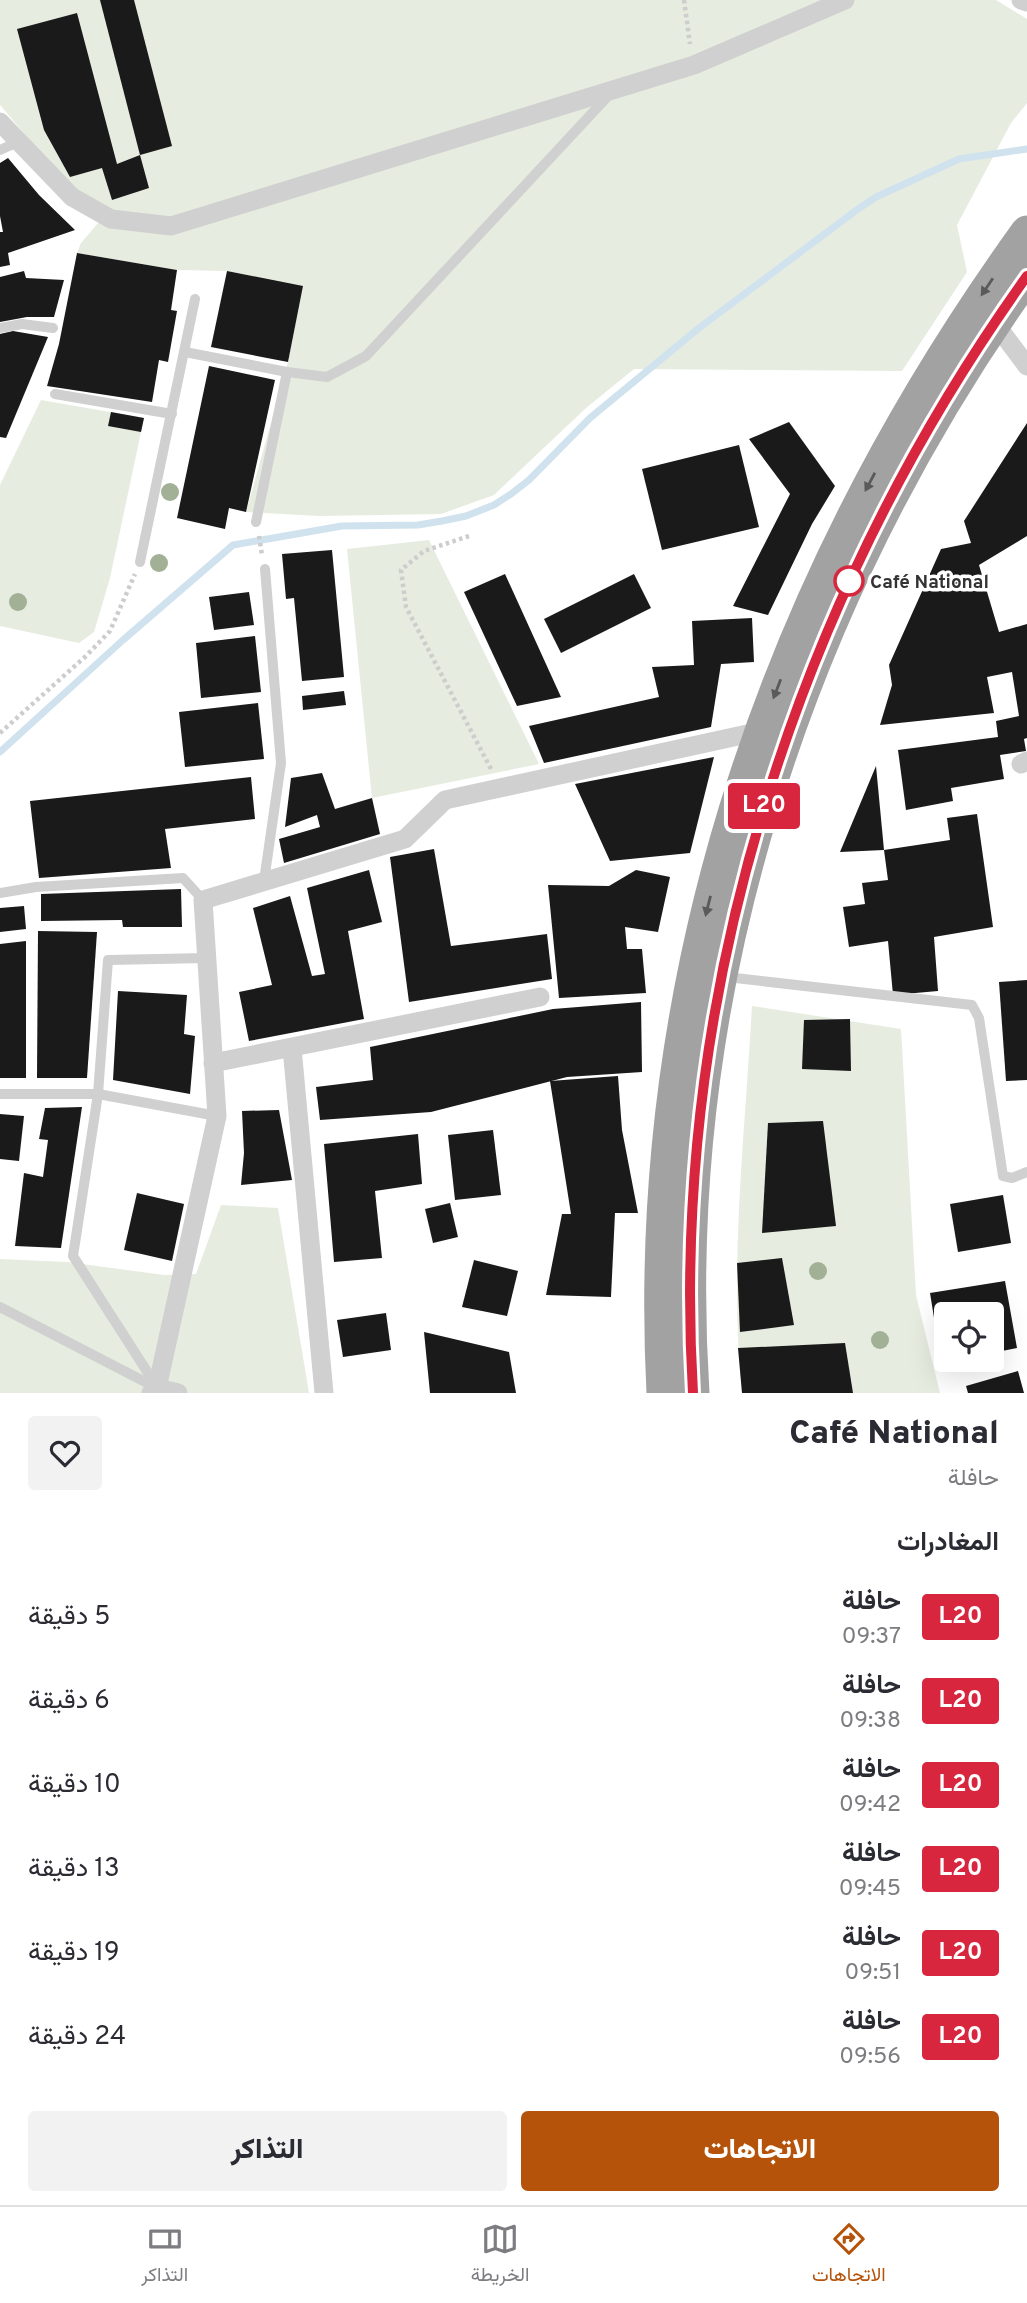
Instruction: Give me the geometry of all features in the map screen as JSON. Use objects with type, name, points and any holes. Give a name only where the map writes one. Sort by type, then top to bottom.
[{"type":"highway","points":[[663,1393],[660,1293],[663,1219],[677,1070],[704,922],[720,858],[761,731],[824,576],[874,475],[943,354],[1027,232]]},
{"type":"highway","points":[[693,1393],[690,1294],[694,1173],[701,1105],[720,976],[743,875],[771,779],[804,685],[886,504],[934,417],[994,322],[1027,276]]},
{"type":"street","points":[[0,122],[9,146],[72,197],[111,219],[171,226],[694,65],[845,0]]},
{"type":"street","points":[[1021,0],[1027,2]]},
{"type":"street","points":[[994,322],[1027,366]]},
{"type":"street","points":[[178,1393],[154,1390],[217,1116],[203,900],[405,839],[445,800],[761,731]]},
{"type":"street","points":[[213,1063],[540,997]]},
{"type":"street","points":[[292,1048],[324,1393]]},
{"type":"lane","points":[[185,352],[327,377],[366,356],[614,90]]},
{"type":"lane","points":[[140,562],[195,299]]},
{"type":"lane","points":[[0,328],[22,324],[53,328]]},
{"type":"lane","points":[[256,522],[287,372]]},
{"type":"lane","points":[[55,394],[172,414]]},
{"type":"lane","points":[[264,882],[281,763],[265,569]]},
{"type":"lane","points":[[0,893],[36,887],[183,878],[203,900]]},
{"type":"lane","points":[[154,1390],[73,1256],[98,1094],[108,960],[207,958]]},
{"type":"lane","points":[[720,976],[972,1005],[979,1018],[1003,1176],[1012,1178],[1027,1172]]},
{"type":"lane","points":[[0,1094],[98,1094],[217,1116]]},
{"type":"lane","points":[[0,1307],[154,1390]]},
{"type":"path","points":[[684,0],[694,65]]},
{"type":"path","points":[[256,522],[265,569]]},
{"type":"path","points":[[469,536],[424,551],[401,570],[405,607],[501,788]]},
{"type":"path","points":[[0,733],[110,631],[140,562]]},
{"type":"shaded area","points":[[0,0],[996,0],[1027,19],[1027,103],[1011,123],[957,225],[967,272],[902,371],[634,369],[586,408],[494,495],[441,514],[319,516],[246,512],[288,362],[303,287],[227,271],[177,270],[77,253],[81,243],[99,222],[0,105]]},
{"type":"shaded area","points":[[41,400],[144,418],[110,578],[94,632],[79,643],[0,626],[0,485]]},
{"type":"shaded area","points":[[429,540],[539,764],[372,798],[347,549]]},
{"type":"shaded area","points":[[752,1006],[901,1029],[916,1295],[940,1393],[742,1393],[737,1297],[742,1151]]},
{"type":"shaded area","points":[[221,1205],[278,1208],[309,1393],[0,1393],[0,1259],[67,1262],[164,1275],[196,1274]]},
{"type":"building","points":[[100,0],[134,0],[172,146],[140,155]]},
{"type":"building","points":[[77,13],[117,164],[140,155],[149,188],[112,200],[102,168],[70,177],[44,130],[17,29]]},
{"type":"building","points":[[8,158],[39,195],[75,230],[8,253],[10,265],[0,267],[0,232],[3,232],[0,216],[0,163]]},
{"type":"building","points":[[77,253],[177,270],[171,310],[177,311],[168,362],[159,360],[152,402],[47,386],[59,344]]},
{"type":"building","points":[[24,271],[26,278],[64,280],[54,317],[27,317],[0,322],[0,277]]},
{"type":"building","points":[[227,271],[303,286],[288,362],[211,347]]},
{"type":"building","points":[[13,331],[48,337],[6,438],[0,437],[0,334]]},
{"type":"building","points":[[209,366],[275,380],[246,512],[229,508],[225,529],[177,518]]},
{"type":"building","points":[[111,412],[144,418],[141,432],[108,426]]},
{"type":"building","points":[[789,422],[835,486],[812,524],[768,615],[733,606],[790,494],[749,439]]},
{"type":"building","points":[[1027,423],[1027,536],[979,565],[999,632],[1027,624],[1026,751],[1000,755],[1004,779],[951,788],[953,801],[906,810],[898,750],[998,737],[996,721],[1019,716],[1012,672],[987,677],[994,713],[880,725],[892,685],[889,665],[941,549],[971,543],[964,521]]},
{"type":"building","points":[[739,445],[759,527],[662,550],[642,469]]},
{"type":"building","points":[[332,550],[344,677],[302,681],[294,598],[286,599],[282,554]]},
{"type":"building","points":[[505,574],[561,697],[517,706],[464,592]]},
{"type":"building","points":[[634,574],[651,608],[561,653],[544,619]]},
{"type":"building","points":[[249,592],[254,625],[214,630],[209,597]]},
{"type":"building","points":[[752,618],[754,662],[721,664],[711,727],[544,763],[529,726],[659,697],[652,667],[694,665],[692,621]]},
{"type":"building","points":[[255,636],[261,692],[201,698],[196,643]]},
{"type":"building","points":[[344,691],[346,705],[303,710],[302,696]]},
{"type":"building","points":[[258,703],[264,759],[185,767],[179,712]]},
{"type":"building","points":[[714,757],[690,853],[610,861],[575,784]]},
{"type":"building","points":[[876,766],[884,850],[840,852]]},
{"type":"building","points":[[322,773],[335,809],[372,798],[380,834],[284,863],[279,839],[320,827],[317,815],[285,827],[291,778]]},
{"type":"building","points":[[251,777],[255,819],[165,829],[171,868],[39,878],[30,801]]},
{"type":"building","points":[[977,814],[993,927],[934,937],[938,991],[893,995],[888,941],[849,947],[843,907],[865,904],[862,883],[888,880],[884,850],[950,840],[947,818]]},
{"type":"building","points":[[434,849],[451,946],[547,934],[552,979],[409,1002],[390,857]]},
{"type":"building","points":[[369,870],[382,922],[348,931],[364,1019],[249,1041],[239,992],[272,985],[253,908],[290,896],[312,976],[325,974],[307,888]]},
{"type":"building","points":[[636,870],[670,877],[658,932],[625,927],[627,949],[642,949],[646,993],[559,998],[548,885],[609,886]]},
{"type":"building","points":[[181,889],[182,927],[123,927],[122,920],[41,921],[41,894]]},
{"type":"building","points":[[24,906],[26,929],[0,932],[0,908]]},
{"type":"building","points":[[38,931],[97,932],[87,1078],[37,1078]]},
{"type":"building","points":[[26,941],[26,1078],[0,1078],[0,944]]},
{"type":"building","points":[[1027,980],[1027,1080],[1006,1081],[999,982]]},
{"type":"building","points":[[118,991],[187,995],[184,1034],[195,1036],[190,1094],[113,1080]]},
{"type":"building","points":[[641,1002],[642,1072],[567,1077],[431,1112],[320,1120],[316,1087],[373,1080],[370,1047],[553,1009]]},
{"type":"building","points":[[850,1019],[851,1071],[802,1069],[804,1020]]},
{"type":"building","points":[[618,1076],[622,1130],[638,1213],[615,1213],[611,1297],[546,1295],[562,1214],[571,1214],[550,1081]]},
{"type":"building","points":[[82,1107],[61,1248],[15,1246],[24,1173],[43,1177],[48,1140],[39,1139],[45,1108]]},
{"type":"building","points":[[279,1110],[292,1180],[241,1185],[244,1153],[242,1111]]},
{"type":"building","points":[[0,1114],[24,1116],[19,1161],[0,1159]]},
{"type":"building","points":[[823,1121],[836,1226],[762,1233],[768,1123]]},
{"type":"building","points":[[493,1130],[501,1195],[455,1200],[448,1135]]},
{"type":"building","points":[[418,1134],[422,1184],[375,1191],[382,1258],[334,1262],[324,1144]]},
{"type":"building","points":[[137,1193],[184,1204],[172,1261],[124,1250]]},
{"type":"building","points":[[1003,1195],[1011,1243],[958,1252],[950,1204]]},
{"type":"building","points":[[450,1203],[458,1237],[433,1243],[425,1209]]},
{"type":"building","points":[[782,1258],[794,1325],[740,1332],[737,1263]]},
{"type":"building","points":[[474,1260],[518,1271],[507,1316],[462,1307]]},
{"type":"building","points":[[1005,1281],[1017,1348],[1004,1351],[1004,1302],[934,1302],[934,1318],[930,1293]]},
{"type":"building","points":[[386,1313],[391,1350],[343,1357],[337,1320]]},
{"type":"building","points":[[424,1332],[509,1352],[516,1393],[430,1393]]},
{"type":"building","points":[[845,1343],[853,1393],[742,1393],[738,1348]]},
{"type":"building","points":[[1018,1371],[1024,1393],[968,1393],[966,1386]]},
{"type":"waterway","points":[[0,752],[233,545],[342,526],[418,525],[466,516],[494,505],[529,480],[590,418],[699,328],[858,209],[876,197],[959,159],[1027,149]]},
{"type":"bus line","name":"L20","points":[[693,1393],[691,1241],[701,1105],[720,976],[743,875],[771,779],[804,685],[886,504],[934,417],[987,332],[1027,276]]},
{"type":"place","name":"Café National","points":[[849,581]]}]
